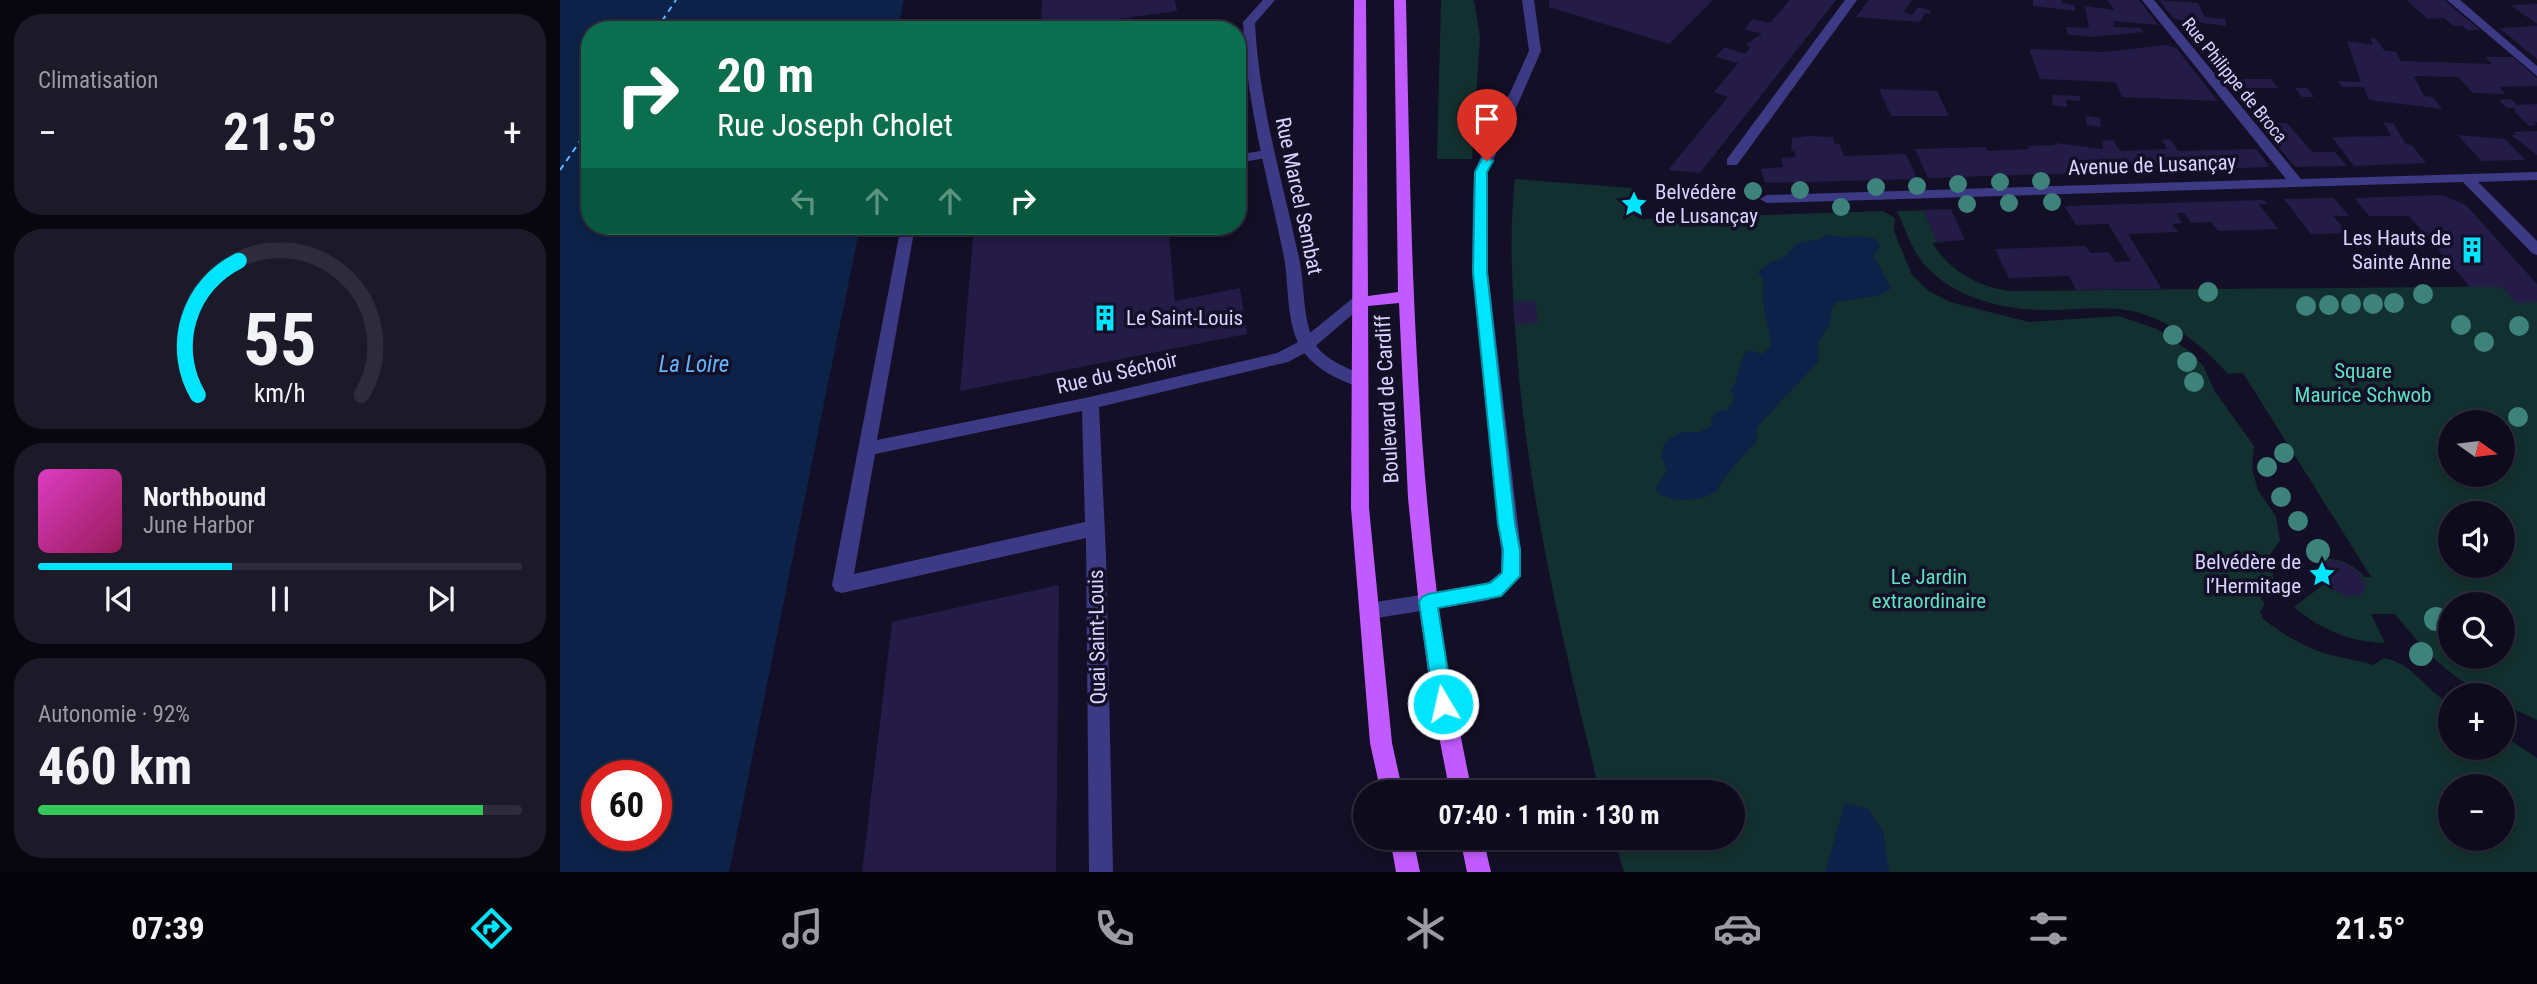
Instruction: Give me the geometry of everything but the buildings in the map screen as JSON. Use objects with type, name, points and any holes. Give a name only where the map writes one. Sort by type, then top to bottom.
[{"type":"main road","name":"Boulevard de Cardiff","points":[[1360,0],[1360,508],[1381,743],[1389,780]]},
{"type":"main road","name":"Boulevard de Cardiff","points":[[1400,0],[1406,297],[1416,486],[1428,602],[1447,729],[1458,780]]},
{"type":"main road","points":[[1359,302],[1406,297]]},
{"type":"main road","points":[[1403,850],[1408,872]]},
{"type":"main road","points":[[1474,850],[1479,872]]},
{"type":"street","name":"Rue Marcel Sembat","points":[[1269,0],[1249,22],[1250,62],[1266,154],[1292,261],[1306,345]]},
{"type":"street","points":[[1370,610],[1494,590],[1511,576],[1511,550],[1480,272],[1480,198],[1481,172],[1535,51],[1528,0]]},
{"type":"street","points":[[1732,162],[1851,0]]},
{"type":"street","name":"Rue Philippe de Broca","points":[[2148,0],[2296,182]]},
{"type":"street","points":[[2453,0],[2537,72]]},
{"type":"street","points":[[1246,157],[1266,154]]},
{"type":"street","name":"Avenue de Lusançay","points":[[1768,199],[2537,176]]},
{"type":"street","points":[[2466,178],[2537,250]]},
{"type":"street","points":[[906,235],[842,585],[1094,528]]},
{"type":"street","name":"Rue du Séchoir","points":[[867,449],[1090,403],[1282,358],[1306,345],[1359,302]]},
{"type":"street","points":[[1306,345],[1329,366],[1360,381]]},
{"type":"street","name":"Quai Saint-Louis","points":[[1090,403],[1101,872]]},
{"type":"green space","points":[[1441,0],[1474,0],[1480,37],[1472,159],[1437,159]]},
{"type":"green space","name":"Le Jardin extraordinaire","points":[[1515,179],[1632,188],[1635,216],[1641,219],[1883,211],[1895,218],[1894,231],[1912,275],[1929,291],[1950,302],[2029,322],[2119,316],[2157,329],[2192,353],[2204,367],[2214,390],[2254,446],[2252,469],[2258,490],[2276,516],[2280,541],[2264,562],[2273,574],[2274,585],[2268,592],[2259,594],[2265,605],[2260,611],[2263,619],[2312,649],[2373,665],[2384,658],[2411,671],[2438,695],[2438,760],[2515,760],[2515,743],[2537,758],[2537,872],[1624,872],[1618,850],[1745,850],[1745,780],[1597,780],[1562,633],[1531,474],[1514,318],[1512,249]]},
{"type":"green space","name":"Square Maurice Schwob","points":[[1931,210],[1945,242],[1932,243],[1947,262],[1975,281],[2009,291],[2537,286],[2537,720],[2515,710],[2515,683],[2466,683],[2446,669],[2515,669],[2515,592],[2438,592],[2438,662],[2395,614],[2371,614],[2385,643],[2360,640],[2337,633],[2294,607],[2323,585],[2316,567],[2324,559],[2342,561],[2365,577],[2371,577],[2243,373],[2228,374],[2187,336],[2163,322],[2136,312],[2105,308],[2034,310],[1999,305],[1965,294],[1935,275],[1923,263],[1897,211]]},
{"type":"water","name":"La Loire","points":[[560,0],[904,0],[900,21],[581,21],[581,235],[858,235],[729,872],[560,872]]},
{"type":"water","points":[[1826,234],[1877,240],[1880,246],[1874,256],[1891,288],[1881,295],[1837,302],[1832,307],[1829,325],[1819,341],[1818,362],[1757,427],[1756,443],[1728,473],[1717,491],[1687,500],[1657,493],[1656,487],[1667,470],[1661,457],[1665,442],[1681,432],[1700,432],[1712,425],[1711,417],[1719,411],[1726,411],[1734,400],[1731,390],[1748,350],[1762,354],[1771,347],[1764,306],[1764,282],[1758,272],[1772,261],[1782,259],[1798,243],[1820,239]]},
{"type":"water","points":[[1845,803],[1868,809],[1883,831],[1889,872],[1825,872]]},
{"type":"ferry route","points":[[662,21],[676,0]]},
{"type":"ferry route","points":[[560,170],[581,140]]},
{"type":"place","name":"Belvédère de Lusançay","points":[[1634,204]]},
{"type":"place","name":"Les Hauts de Sainte Anne","points":[[2472,250]]},
{"type":"place","name":"Le Saint-Louis","points":[[1105,318]]},
{"type":"place","name":"Belvédère de l’Hermitage","points":[[2322,574]]},
{"type":"route","points":[[1443,704],[1428,602],[1494,590],[1511,576],[1512,564],[1480,272],[1481,172],[1487,161]]}]
